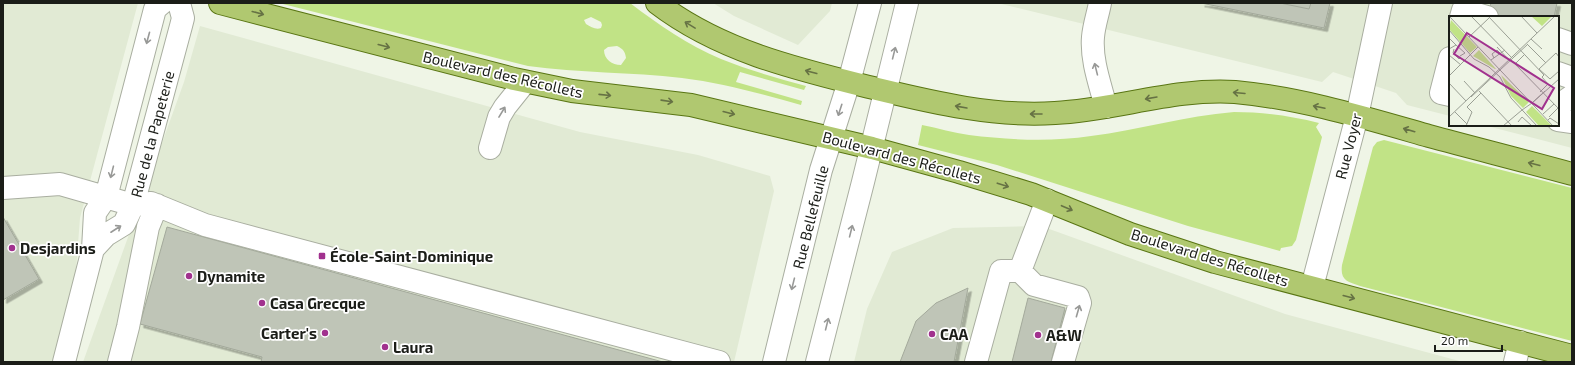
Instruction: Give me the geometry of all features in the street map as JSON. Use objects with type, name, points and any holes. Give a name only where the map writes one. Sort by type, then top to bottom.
[{"type":"main road","name":"Boulevard des Récollets","points":[[220,3],[525,82],[580,92],[691,105],[719,110],[872,148],[984,179],[1046,200],[1114,228],[1178,250],[1312,287],[1518,352],[1572,356]]},
{"type":"main road","points":[[657,3],[696,29],[738,49],[779,63],[849,82],[939,103],[1011,113],[1034,114],[1065,113],[1176,94],[1223,92],[1277,98],[1357,116],[1572,174]]},
{"type":"street","name":"Rue de la Papeterie","points":[[64,362],[93,249],[95,213],[106,197],[155,9],[162,3]]},
{"type":"street","name":"Rue de la Papeterie","points":[[93,249],[106,235],[124,224],[134,205],[183,18],[179,3]]},
{"type":"street","name":"Rue Bellefeuille","points":[[774,362],[821,170],[849,82],[870,3]]},
{"type":"street","points":[[817,362],[872,148],[907,3]]},
{"type":"street","points":[[1100,3],[1093,37],[1093,50],[1094,62],[1106,107]]},
{"type":"street","name":"Rue Voyer","points":[[1312,287],[1357,116],[1381,3]]},
{"type":"street","points":[[1463,10],[1484,16]]},
{"type":"street","points":[[1559,39],[1572,44]]},
{"type":"street","points":[[1449,68],[1441,93],[1449,95]]},
{"type":"street","points":[[1559,74],[1572,78]]},
{"type":"street","points":[[490,148],[499,117],[525,82]]},
{"type":"street","points":[[1559,102],[1562,104],[1572,96]]},
{"type":"street","points":[[1559,120],[1572,122]]},
{"type":"street","points":[[3,188],[60,184],[134,205],[151,203],[205,225],[709,361]]},
{"type":"street","points":[[1020,271],[1046,200]]},
{"type":"street","points":[[119,362],[128,327],[148,227],[157,205]]},
{"type":"street","points":[[976,362],[1001,271],[1020,271],[1034,285],[1078,297],[1080,303],[1063,362]]},
{"type":"shaded area","points":[[3,3],[138,3],[80,218],[69,362],[3,362]]},
{"type":"shaded area","points":[[713,3],[832,3],[830,11],[798,45],[734,16]]},
{"type":"shaded area","points":[[997,3],[1572,3],[1572,148],[1487,126],[1559,126],[1559,16],[1449,16],[1449,116],[1407,105],[1396,93],[1333,72],[1322,82]]},
{"type":"shaded area","points":[[200,26],[580,132],[698,155],[770,176],[774,191],[734,362],[83,362],[184,82]]},
{"type":"shaded area","points":[[1041,226],[1285,314],[1463,362],[854,362],[867,309],[892,252],[953,228]]},
{"type":"green space","points":[[279,3],[630,3],[674,34],[721,59],[773,77],[806,86],[804,90],[740,72],[736,82],[802,101],[801,105],[742,89],[697,80],[528,66]],"holes":[[[591,17],[601,22],[601,28],[595,28],[586,24],[584,20]],[[617,46],[623,50],[626,56],[621,65],[609,61],[604,53],[604,50],[608,47]]]},
{"type":"green space","points":[[1234,112],[1277,115],[1319,123],[1316,127],[1322,137],[1296,240],[1292,246],[1281,248],[1280,251],[1188,226],[997,165],[918,145],[922,125],[984,137],[1030,140],[1061,139],[1109,133]]},
{"type":"green space","points":[[1384,140],[1572,188],[1572,341],[1360,286],[1345,280],[1342,274],[1342,265],[1373,147],[1377,142]]},
{"type":"building","points":[[1201,3],[1330,3],[1324,28]]},
{"type":"building","points":[[1280,3],[1311,3],[1309,9]]},
{"type":"building","points":[[1491,3],[1557,3],[1554,16],[1487,16]]},
{"type":"building","name":"Desjardins","points":[[3,217],[39,279],[3,300]]},
{"type":"building","points":[[167,227],[663,362],[261,362],[262,357],[140,324]]},
{"type":"building","points":[[968,288],[954,362],[900,362],[916,321],[936,303]]},
{"type":"building","name":"A&W","points":[[1028,298],[1065,308],[1051,362],[1012,362]]},
{"type":"place","name":"Desjardins","points":[[12,248]]},
{"type":"place","name":"École-Saint-Dominique","points":[[322,256]]},
{"type":"place","name":"Dynamite","points":[[189,276]]},
{"type":"place","name":"Casa Grecque","points":[[262,303]]},
{"type":"place","name":"Carter's","points":[[325,333]]},
{"type":"place","name":"CAA","points":[[932,334]]},
{"type":"place","name":"A&W","points":[[1038,335]]},
{"type":"place","name":"Laura","points":[[385,347]]}]
